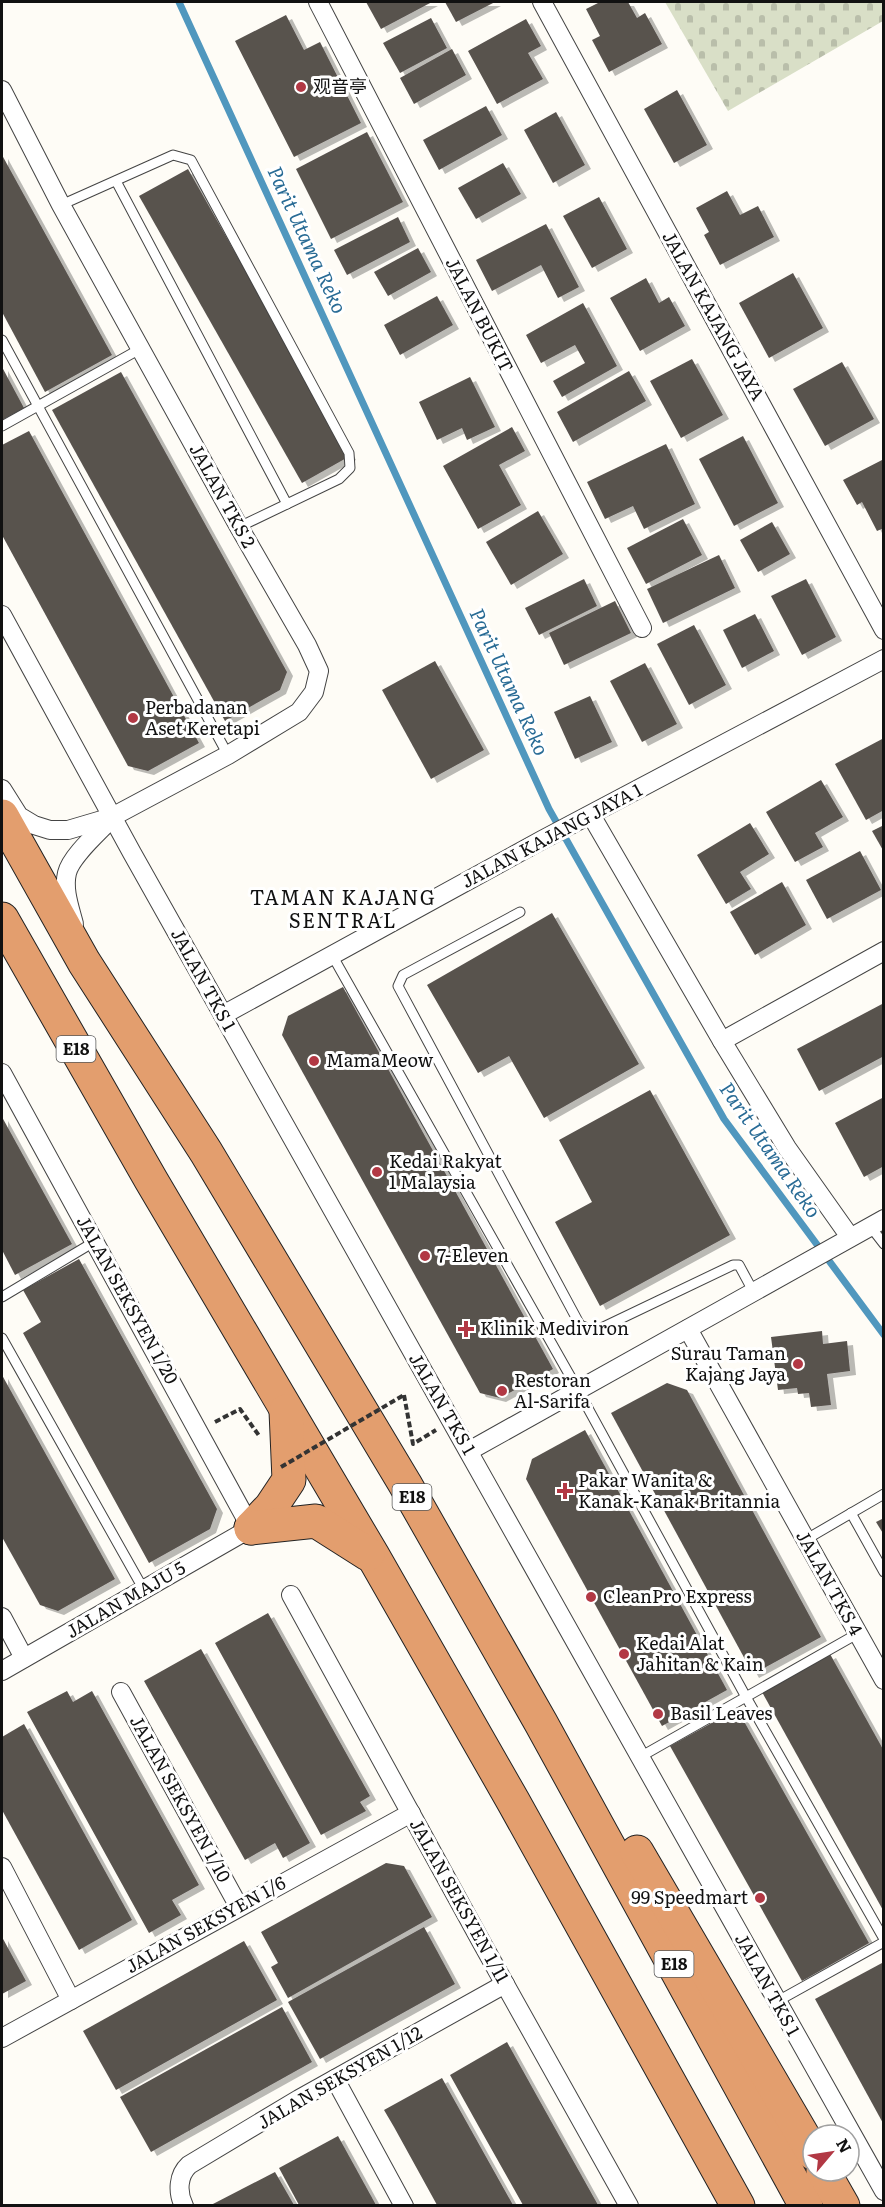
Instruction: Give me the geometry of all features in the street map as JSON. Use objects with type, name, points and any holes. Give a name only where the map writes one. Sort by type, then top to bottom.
[{"type":"highway","name":"E18","points":[[2,816],[84,962],[206,1152],[405,1484],[541,1723],[806,2205]]},
{"type":"highway","name":"E18","points":[[2,919],[151,1180],[373,1556],[513,1801],[738,2205]]},
{"type":"highway","points":[[251,1528],[271,1507],[289,1480],[286,1406]]},
{"type":"highway","points":[[251,1528],[316,1521],[373,1556]]},
{"type":"highway","points":[[541,1723],[581,1756],[801,2132]]},
{"type":"highway","points":[[830,2183],[843,2205]]},
{"type":"street","name":"JALAN BUKIT","points":[[318,2],[642,628]]},
{"type":"street","name":"JALAN KAJANG JAYA","points":[[542,2],[884,630]]},
{"type":"street","name":"JALAN TKS 2","points":[[2,90],[61,205],[307,645],[319,671],[314,692],[299,712],[228,755],[112,817],[68,830],[50,830],[34,825],[19,816],[2,789]]},
{"type":"street","name":"JALAN TKS 1","points":[[2,615],[112,817],[884,2191]]},
{"type":"street","name":"JALAN KAJANG JAYA 1","points":[[223,1015],[542,840],[884,659]]},
{"type":"street","name":"JALAN TKS 2","points":[[84,962],[66,892],[67,872],[78,855],[112,817]]},
{"type":"street","points":[[586,817],[787,1148],[847,1239]]},
{"type":"street","points":[[722,1041],[884,951]]},
{"type":"street","name":"JALAN SEKSYEN 1/20","points":[[2,1072],[251,1528]]},
{"type":"street","points":[[469,1450],[877,1223]]},
{"type":"street","name":"JALAN TKS 4","points":[[688,1329],[884,1680]]},
{"type":"street","name":"JALAN MAJU 5","points":[[2,1671],[251,1528]]},
{"type":"street","name":"JALAN SEKSYEN 1/11","points":[[291,1595],[629,2205]]},
{"type":"street","points":[[2,1617],[24,1658]]},
{"type":"street","name":"JALAN SEKSYEN 1/10","points":[[121,1692],[239,1907]]},
{"type":"street","name":"JALAN SEKSYEN 1/6","points":[[2,2038],[411,1812]]},
{"type":"street","points":[[2,1868],[71,2000]]},
{"type":"street","name":"JALAN SEKSYEN 1/12","points":[[184,2205],[180,2199],[180,2177],[189,2165],[334,2079],[505,1984]]},
{"type":"street","points":[[334,2079],[404,2205]]},
{"type":"lane","points":[[61,205],[173,155],[191,160],[349,453],[350,468],[339,479],[239,527]]},
{"type":"lane","points":[[116,181],[287,504]]},
{"type":"lane","points":[[2,340],[228,755]]},
{"type":"lane","points":[[2,426],[140,349]]},
{"type":"lane","points":[[520,912],[403,975],[398,986],[580,1325],[595,1331],[733,1265],[739,1265],[753,1291]]},
{"type":"lane","points":[[332,955],[578,1390],[746,1697],[884,1940],[776,2002]]},
{"type":"lane","points":[[877,1223],[884,1244]]},
{"type":"lane","points":[[2,1297],[94,1242]]},
{"type":"lane","points":[[2,1338],[144,1590]]},
{"type":"lane","points":[[805,1540],[884,1494]]},
{"type":"lane","points":[[851,1513],[884,1572]]},
{"type":"lane","points":[[640,1757],[857,1634]]},
{"type":"path","points":[[281,1467],[404,1395],[412,1444],[451,1421]]},
{"type":"path","points":[[199,1431],[240,1409]]},
{"type":"green space","points":[[665,2],[883,2],[883,21],[728,111]]},
{"type":"building","points":[[366,2],[432,2],[381,29]]},
{"type":"building","points":[[445,2],[495,2],[456,22]]},
{"type":"building","points":[[600,2],[628,2],[637,18],[645,13],[662,44],[609,72],[592,40],[600,36],[586,9]]},
{"type":"building","name":"观音亭","points":[[286,15],[304,50],[320,42],[361,123],[294,157],[235,41]]},
{"type":"building","points":[[431,18],[447,48],[400,73],[383,43]]},
{"type":"building","points":[[526,19],[541,46],[528,53],[543,79],[497,104],[468,51]]},
{"type":"building","points":[[452,49],[466,75],[414,104],[400,78]]},
{"type":"building","points":[[677,90],[707,145],[674,163],[644,109]]},
{"type":"building","points":[[486,106],[502,135],[439,170],[423,140]]},
{"type":"building","points":[[556,112],[585,165],[553,183],[524,130]]},
{"type":"building","points":[[367,132],[403,202],[331,239],[296,169]]},
{"type":"building","points":[[2,155],[112,355],[45,392],[2,312]]},
{"type":"building","points":[[503,163],[521,194],[476,219],[458,188]]},
{"type":"building","points":[[188,169],[350,456],[302,483],[139,196]]},
{"type":"building","points":[[727,191],[740,215],[758,206],[774,237],[720,265],[704,235],[709,232],[696,208]]},
{"type":"building","points":[[599,197],[627,249],[592,268],[563,216]]},
{"type":"building","points":[[398,217],[410,242],[347,275],[334,250]]},
{"type":"building","points":[[546,224],[579,287],[558,298],[541,265],[492,291],[476,260]]},
{"type":"building","points":[[418,248],[431,272],[388,296],[374,272]]},
{"type":"building","points":[[793,273],[823,328],[769,358],[739,303]]},
{"type":"building","points":[[646,278],[659,303],[669,297],[685,326],[640,351],[610,298]]},
{"type":"building","points":[[437,296],[453,325],[400,355],[384,325]]},
{"type":"building","points":[[583,303],[617,366],[562,397],[553,381],[585,363],[575,345],[541,363],[526,335]]},
{"type":"building","points":[[692,359],[723,415],[681,438],[650,381]]},
{"type":"building","points":[[842,362],[874,419],[825,446],[793,389]]},
{"type":"building","points":[[2,367],[24,408],[2,420]]},
{"type":"building","points":[[629,371],[646,401],[573,442],[557,412]]},
{"type":"building","points":[[121,372],[287,672],[280,690],[225,721],[52,410]]},
{"type":"building","points":[[470,377],[495,427],[467,440],[462,428],[437,440],[419,402]]},
{"type":"building","points":[[512,427],[525,451],[499,465],[521,505],[478,529],[443,466]]},
{"type":"building","points":[[29,431],[199,743],[148,771],[128,766],[2,535],[2,445]]},
{"type":"building","points":[[743,436],[778,503],[734,526],[699,459]]},
{"type":"building","points":[[666,444],[695,504],[644,529],[633,506],[605,519],[587,482]]},
{"type":"building","points":[[884,459],[884,528],[877,531],[862,502],[857,505],[843,480]]},
{"type":"building","points":[[538,511],[563,554],[511,585],[486,542]]},
{"type":"building","points":[[683,519],[702,555],[646,584],[627,548]]},
{"type":"building","points":[[772,522],[790,554],[758,572],[740,540]]},
{"type":"building","points":[[719,555],[735,588],[663,623],[647,589]]},
{"type":"building","points":[[584,579],[597,606],[539,635],[525,608]]},
{"type":"building","points":[[806,579],[836,637],[802,655],[771,596]]},
{"type":"building","points":[[615,601],[631,633],[564,665],[549,633]]},
{"type":"building","points":[[755,614],[774,651],[742,668],[723,630]]},
{"type":"building","points":[[694,625],[726,685],[689,705],[657,644]]},
{"type":"building","points":[[435,661],[484,750],[431,779],[382,690]]},
{"type":"building","points":[[645,663],[677,724],[642,742],[610,681]]},
{"type":"building","points":[[590,696],[612,742],[575,759],[554,712]]},
{"type":"building","points":[[884,738],[884,810],[866,820],[835,764]]},
{"type":"building","points":[[821,780],[843,817],[815,833],[823,847],[795,862],[766,812]]},
{"type":"building","points":[[750,823],[769,854],[740,872],[751,889],[726,904],[697,855]]},
{"type":"building","points":[[884,825],[884,852],[872,831]]},
{"type":"building","points":[[860,851],[881,890],[827,919],[806,880]]},
{"type":"building","points":[[782,882],[806,925],[755,955],[730,912]]},
{"type":"building","points":[[552,913],[639,1064],[544,1118],[509,1056],[478,1073],[427,985]]},
{"type":"building","points":[[343,987],[553,1369],[500,1398],[480,1393],[282,1035],[288,1016]]},
{"type":"building","points":[[884,1003],[884,1056],[819,1091],[797,1049]]},
{"type":"building","points":[[650,1090],[730,1235],[600,1306],[555,1222],[592,1202],[559,1140]]},
{"type":"building","points":[[884,1097],[884,1166],[864,1177],[835,1123]]},
{"type":"building","points":[[2,1117],[72,1244],[15,1275],[2,1250]]},
{"type":"building","points":[[79,1259],[217,1509],[210,1529],[149,1563],[23,1333],[41,1322],[23,1290]]},
{"type":"building","points":[[822,1331],[823,1344],[847,1341],[850,1371],[827,1374],[831,1405],[811,1407],[809,1393],[798,1394],[797,1388],[778,1390],[771,1337]]},
{"type":"building","points":[[2,1375],[115,1579],[58,1611],[40,1605],[2,1537]]},
{"type":"building","points":[[667,1383],[687,1390],[821,1637],[753,1674],[611,1413]]},
{"type":"building","points":[[585,1430],[727,1690],[662,1726],[526,1479],[532,1459]]},
{"type":"building","points":[[884,1518],[884,1535],[876,1522]]},
{"type":"building","points":[[268,1613],[370,1796],[360,1802],[366,1811],[321,1835],[215,1643]]},
{"type":"building","points":[[201,1649],[310,1843],[283,1858],[275,1843],[245,1860],[144,1681]]},
{"type":"building","points":[[830,1654],[884,1751],[884,1912],[762,1692]]},
{"type":"building","points":[[67,1691],[73,1702],[92,1691],[199,1885],[172,1900],[181,1915],[149,1933],[27,1712]]},
{"type":"building","points":[[737,1709],[869,1943],[802,1981],[670,1746]]},
{"type":"building","points":[[24,1724],[132,1920],[79,1950],[2,1810],[2,1737]]},
{"type":"building","points":[[386,1863],[404,1866],[432,1917],[288,1998],[271,1967],[278,1963],[261,1932]]},
{"type":"building","points":[[424,1927],[455,1984],[320,2059],[288,2002]]},
{"type":"building","points":[[2,1937],[26,1981],[2,1994]]},
{"type":"building","points":[[244,1941],[277,2000],[116,2090],[83,2031]]},
{"type":"building","points":[[882,1963],[884,1966],[884,2125],[815,1999]]},
{"type":"building","points":[[282,2007],[312,2062],[151,2152],[120,2097]]},
{"type":"building","points":[[507,2042],[598,2205],[523,2205],[479,2127],[450,2075]]},
{"type":"building","points":[[442,2078],[513,2205],[437,2205],[384,2110]]},
{"type":"building","points":[[338,2136],[376,2205],[299,2205],[279,2168]]},
{"type":"building","points":[[275,2172],[294,2205],[211,2205]]},
{"type":"waterway","name":"Parit Utama Reko","points":[[179,2],[549,809],[724,1119],[884,1335]]},
{"type":"place","name":"观音亭","points":[[301,87]]},
{"type":"place","name":"Perbadanan Aset Keretapi","points":[[133,718]]},
{"type":"place","name":"MamaMeow","points":[[314,1061]]},
{"type":"place","name":"Kedai Rakyat 1 Malaysia","points":[[377,1172]]},
{"type":"place","name":"7-Eleven","points":[[425,1256]]},
{"type":"place","name":"Klinik Mediviron","points":[[466,1329]]},
{"type":"place","name":"Surau Taman Kajang Jaya","points":[[798,1364]]},
{"type":"place","name":"Restoran Al-Sarifa","points":[[502,1391]]},
{"type":"place","name":"Pakar Wanita & Kanak-Kanak Britannia","points":[[565,1491]]},
{"type":"place","name":"CleanPro Express","points":[[591,1597]]},
{"type":"place","name":"Kedai Alat Jahitan & Kain","points":[[624,1654]]},
{"type":"place","name":"Basil Leaves","points":[[658,1714]]},
{"type":"place","name":"99 Speedmart","points":[[760,1898]]},
{"type":"district","name":"TAMAN KAJANG SENTRAL","points":[[343,910]]}]
